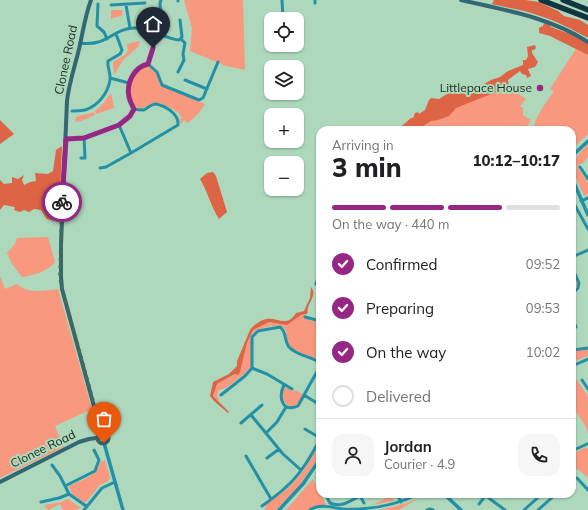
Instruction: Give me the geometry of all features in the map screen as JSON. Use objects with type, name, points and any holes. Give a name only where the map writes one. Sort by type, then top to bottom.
[{"type":"highway","points":[[541,0],[588,18]]},
{"type":"highway","points":[[563,0],[588,10]]},
{"type":"main road","name":"Clonee Road","points":[[91,0],[85,16],[80,43],[69,85],[67,101],[60,277],[101,432]]},
{"type":"main road","points":[[460,0],[532,16],[562,27],[588,42]]},
{"type":"main road","points":[[101,432],[106,433],[108,436],[108,440],[104,443],[100,443],[97,438],[98,434],[101,432]]},
{"type":"main road","name":"Clonee Road","points":[[0,482],[79,442],[97,438]]},
{"type":"street","points":[[148,64],[161,22],[161,0]]},
{"type":"street","points":[[282,0],[283,12]]},
{"type":"street","points":[[98,4],[97,26],[104,32],[107,39]]},
{"type":"street","points":[[111,5],[145,4]]},
{"type":"street","points":[[126,5],[130,28]]},
{"type":"street","points":[[178,72],[184,58],[182,54],[185,43],[182,39],[180,20]]},
{"type":"street","points":[[80,43],[93,45],[130,28],[143,28],[177,40],[182,39]]},
{"type":"street","points":[[72,111],[84,110],[98,103],[105,94],[110,78],[108,61],[120,54],[122,50],[116,34]]},
{"type":"street","points":[[148,64],[157,72],[162,85],[201,100],[218,62]]},
{"type":"street","points":[[134,109],[129,97],[129,83],[135,71],[148,64]]},
{"type":"street","points":[[110,78],[129,83]]},
{"type":"street","points":[[185,80],[207,89]]},
{"type":"street","points":[[100,168],[106,167],[131,153],[177,126],[179,123],[173,112],[156,104],[145,109],[134,109]]},
{"type":"street","points":[[66,139],[84,138],[119,125],[130,116],[134,109]]},
{"type":"street","points":[[119,125],[131,153]]},
{"type":"street","points":[[81,158],[85,158],[84,138]]},
{"type":"street","points":[[576,152],[588,141]]},
{"type":"street","points":[[580,167],[588,179]]},
{"type":"street","points":[[576,188],[588,215]]},
{"type":"street","points":[[581,201],[588,198]]},
{"type":"street","points":[[576,209],[588,229]]},
{"type":"street","points":[[576,255],[588,250]]},
{"type":"street","points":[[576,276],[579,282],[576,290]]},
{"type":"street","points":[[308,316],[316,319]]},
{"type":"street","points":[[221,395],[245,376],[252,368],[252,337],[258,331],[276,327],[283,329],[288,345],[294,352],[308,356],[316,361]]},
{"type":"street","points":[[576,350],[588,348]]},
{"type":"street","points":[[576,364],[588,359]]},
{"type":"street","points":[[252,368],[267,374],[292,389]]},
{"type":"street","points":[[284,385],[280,395],[282,402],[286,407],[292,408],[298,406],[316,372]]},
{"type":"street","points":[[582,380],[588,389]]},
{"type":"street","points":[[304,395],[316,402]]},
{"type":"street","points":[[241,423],[262,405]]},
{"type":"street","points":[[266,433],[277,422],[286,407]]},
{"type":"street","points":[[251,415],[287,459],[301,470]]},
{"type":"street","points":[[305,429],[316,436]]},
{"type":"street","points":[[104,443],[123,510]]},
{"type":"street","points":[[576,449],[587,444]]},
{"type":"street","points":[[262,506],[287,486],[301,470],[316,445]]},
{"type":"street","points":[[267,458],[279,449]]},
{"type":"street","points":[[65,486],[95,471],[99,460],[94,450]]},
{"type":"street","points":[[246,456],[271,499]]},
{"type":"street","points":[[99,460],[103,459]]},
{"type":"street","points":[[52,465],[69,494],[86,506]]},
{"type":"street","points":[[279,510],[303,484],[316,465]]},
{"type":"street","points":[[577,478],[588,490]]},
{"type":"street","points":[[84,510],[102,488],[115,482]]},
{"type":"street","points":[[41,502],[69,494]]},
{"type":"street","points":[[327,498],[330,503],[336,505],[345,504],[355,498]]},
{"type":"street","points":[[362,498],[364,503]]},
{"type":"street","points":[[399,498],[401,502]]},
{"type":"street","points":[[310,510],[323,506],[348,510],[363,510],[389,506],[410,498]]},
{"type":"street","points":[[448,498],[461,510]]},
{"type":"street","points":[[479,504],[484,498]]},
{"type":"street","points":[[490,498],[505,510]]},
{"type":"street","points":[[524,510],[538,498]]},
{"type":"street","points":[[538,510],[552,498]]},
{"type":"street","points":[[427,510],[432,510]]},
{"type":"shaded area","points":[[184,0],[243,0],[245,70],[226,66],[190,51],[192,28]]},
{"type":"shaded area","points":[[494,0],[525,0],[539,2],[558,11],[564,16],[580,20],[588,25],[588,38],[546,18],[528,12],[492,4]]},
{"type":"shaded area","points":[[111,10],[122,10],[123,15],[111,19]]},
{"type":"shaded area","points":[[544,23],[588,43],[588,55],[550,36],[539,33],[539,28],[543,26]]},
{"type":"shaded area","points":[[140,41],[138,47],[123,60],[114,75],[113,62],[126,54],[128,50],[127,44]]},
{"type":"shaded area","points":[[535,45],[536,48],[532,50],[532,53],[538,62],[535,67],[528,69],[531,76],[527,78],[526,75],[522,74],[520,71],[508,80],[509,87],[456,108],[449,116],[431,121],[423,126],[402,126],[413,118],[415,113],[418,112],[419,114],[425,110],[431,98],[439,99],[452,91],[457,93],[473,87],[477,88],[500,77],[508,71],[523,65],[523,60],[526,60],[528,56],[527,47]]},
{"type":"shaded area","points":[[576,49],[588,55],[588,134],[576,145],[576,126],[534,126],[541,110],[554,91],[550,89]]},
{"type":"shaded area","points":[[148,66],[156,72],[160,85],[205,104],[187,123],[185,120],[182,122],[183,123],[180,123],[180,119],[182,118],[177,111],[175,112],[175,110],[160,103],[153,103],[141,109],[135,106],[131,100],[130,86],[136,73],[142,68]]},
{"type":"shaded area","points":[[504,81],[509,87],[526,99],[520,106],[523,108],[523,115],[531,120],[527,126],[420,126]]},
{"type":"shaded area","points":[[111,93],[114,108],[96,114],[95,111],[102,105]]},
{"type":"shaded area","points":[[94,112],[95,115],[75,122],[76,117]]},
{"type":"shaded area","points":[[0,120],[14,134],[0,144]]},
{"type":"shaded area","points":[[588,144],[588,157],[583,163],[577,166],[588,183],[588,194],[584,196],[576,177],[576,160],[581,151]]},
{"type":"shaded area","points":[[62,146],[59,222],[47,219],[41,210],[34,209],[29,212],[24,210],[20,212],[14,210],[15,207],[4,205],[0,210],[0,180],[4,184],[12,183],[12,177],[18,179],[24,175],[22,180],[24,185],[36,181],[35,173],[48,174],[53,171],[56,150]]},
{"type":"shaded area","points":[[213,172],[216,176],[227,212],[219,219],[200,179],[207,173]]},
{"type":"shaded area","points":[[48,237],[55,262],[44,271],[22,277],[12,264],[7,253],[15,244],[17,238]]},
{"type":"shaded area","points":[[0,276],[5,289],[17,284],[31,291],[58,289],[92,409],[55,426],[64,447],[0,478]]},
{"type":"shaded area","points":[[311,287],[313,290],[313,295],[307,314],[301,315],[287,325],[269,322],[253,330],[247,343],[238,375],[235,374],[217,384],[213,396],[229,412],[228,413],[210,396],[213,382],[229,374],[237,366],[237,361],[250,330],[257,323],[266,319],[286,321],[293,317],[296,313],[304,311],[310,298]]},
{"type":"shaded area","points":[[301,315],[306,315],[303,318],[316,322],[316,358],[296,351],[291,347],[288,342],[286,331],[282,327],[274,326],[263,328],[252,333],[251,366],[244,374],[226,388],[219,390],[217,396],[219,399],[218,401],[213,396],[217,384],[240,372],[247,343],[253,329],[269,322],[287,325]]},
{"type":"shaded area","points":[[588,349],[588,356],[576,360],[576,350]]},
{"type":"shaded area","points":[[576,379],[588,396],[588,434],[585,425],[576,412]]},
{"type":"shaded area","points":[[285,388],[288,388],[293,392],[294,390],[303,394],[298,405],[291,407],[284,402],[282,393]]},
{"type":"shaded area","points":[[586,447],[588,449],[588,478],[578,469],[576,470],[576,452]]},
{"type":"shaded area","points":[[316,450],[316,461],[297,489],[276,510],[264,510],[266,509],[265,504],[279,495],[296,480]]},
{"type":"shaded area","points":[[105,460],[110,478],[108,481],[100,485],[85,503],[72,494],[69,486],[92,475],[96,471],[100,462]]},
{"type":"shaded area","points":[[313,479],[316,485],[316,498],[323,498],[327,506],[315,506],[308,510],[286,510]]},
{"type":"shaded area","points":[[387,498],[392,498],[394,501],[372,505]]},
{"type":"shaded area","points":[[68,499],[81,508],[74,510],[63,510],[60,504],[48,510],[45,507],[45,505],[62,502]]},
{"type":"shaded area","points":[[418,499],[399,510],[379,510],[393,507]]},
{"type":"way so far","points":[[62,202],[60,277],[62,289],[100,426],[101,432],[97,438],[100,443],[104,443]]},
{"type":"place","name":"Littlepace House","points":[[540,88]]},
{"type":"route","points":[[62,202],[66,139],[84,138],[107,128],[119,125],[133,113],[134,109],[130,102],[128,93],[129,83],[135,71],[148,64],[153,48]]}]
